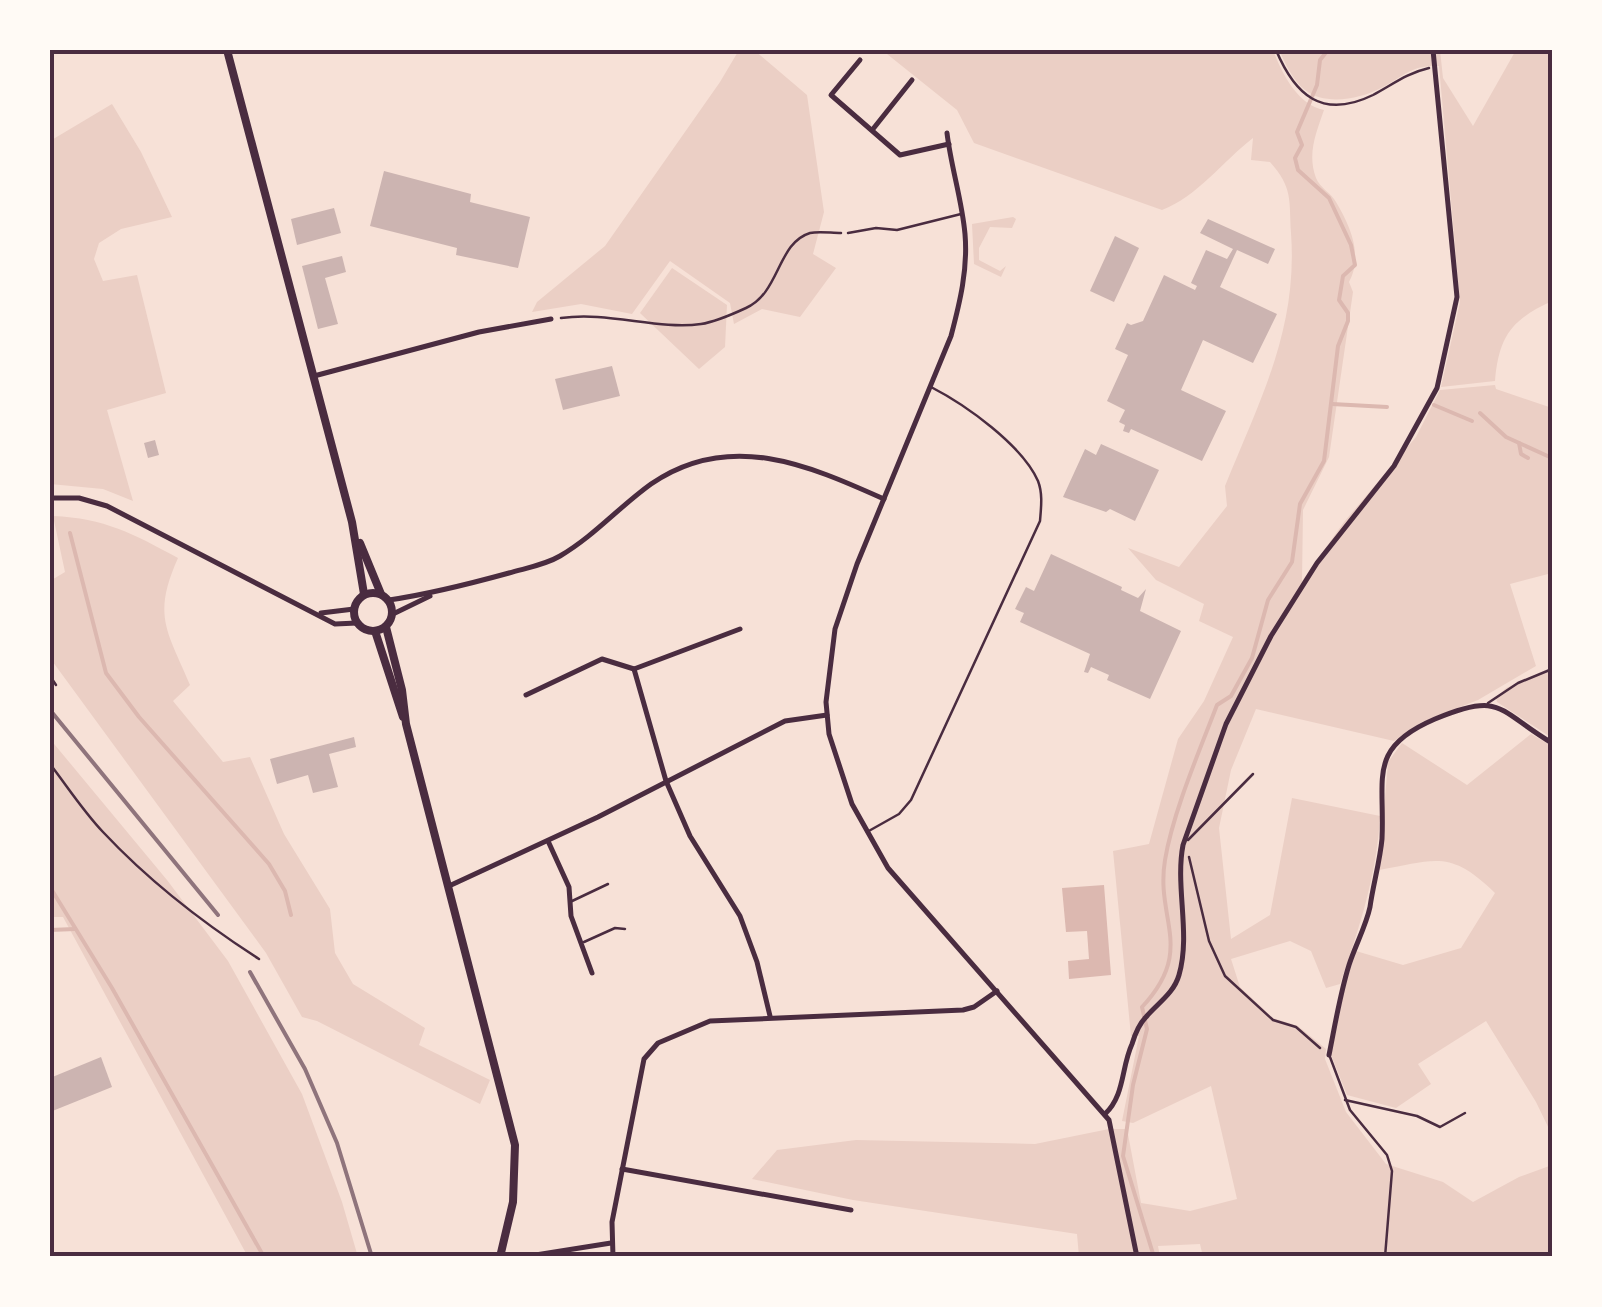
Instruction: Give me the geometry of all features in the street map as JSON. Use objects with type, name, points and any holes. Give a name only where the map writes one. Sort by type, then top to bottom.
[{"type":"main road","points":[[227,50],[352,522],[364,594],[354,609],[357,623],[375,632],[392,693],[406,724]]},
{"type":"main road","points":[[352,522],[392,614],[386,626],[375,632]]},
{"type":"main road","points":[[364,594],[381,594]]},
{"type":"main road","points":[[386,626],[406,724],[514,1145],[513,1202],[501,1256]]},
{"type":"street","points":[[1105,1114],[1117,1102],[1126,1059],[1142,1021],[1170,993],[1179,977],[1179,872],[1183,845],[1226,724],[1271,636],[1326,551],[1394,466],[1437,388],[1457,298],[1433,50]]},
{"type":"street","points":[[860,60],[831,94],[900,154],[949,144]]},
{"type":"street","points":[[873,130],[912,80]]},
{"type":"street","points":[[948,133],[962,214],[966,268],[958,308],[952,336],[852,577],[835,629],[828,664],[827,715],[841,778],[866,833],[888,868],[1105,1114],[1113,1130],[1137,1257]]},
{"type":"street","points":[[314,376],[469,335],[551,319]]},
{"type":"street","points":[[389,600],[437,593],[558,558],[664,476],[714,459],[749,456],[786,460],[884,499]]},
{"type":"street","points":[[50,498],[79,498],[107,506],[335,624],[357,623]]},
{"type":"street","points":[[392,614],[437,593]]},
{"type":"street","points":[[318,614],[354,609]]},
{"type":"street","points":[[526,695],[602,659],[634,669],[740,629]]},
{"type":"street","points":[[634,669],[666,781],[690,836],[740,916],[758,962],[770,1016]]},
{"type":"street","points":[[1329,1055],[1344,981],[1369,912],[1382,841],[1385,760],[1396,740],[1458,710],[1488,703],[1552,743]]},
{"type":"street","points":[[448,886],[548,841],[785,721],[827,715]]},
{"type":"street","points":[[548,841],[569,888],[569,903],[592,973]]},
{"type":"street","points":[[613,1257],[611,1243],[622,1168],[644,1059],[658,1043],[710,1022],[770,1016],[963,1010],[997,992]]},
{"type":"street","points":[[622,1168],[851,1210]]},
{"type":"street","points":[[523,1257],[611,1243]]},
{"type":"street","points":[[501,1256],[513,1257]]},
{"type":"lane","points":[[848,233],[876,228],[897,230],[962,214]]},
{"type":"lane","points":[[866,833],[905,808],[1040,521],[1038,482],[1021,456],[968,409],[930,386]]},
{"type":"lane","points":[[1488,703],[1518,683],[1552,669]]},
{"type":"lane","points":[[1183,845],[1253,774]]},
{"type":"lane","points":[[569,903],[608,884]]},
{"type":"lane","points":[[583,942],[615,928],[625,929]]},
{"type":"lane","points":[[1329,1055],[1345,1100],[1361,1126],[1387,1155],[1392,1172],[1385,1257]]},
{"type":"lane","points":[[1345,1100],[1417,1116],[1440,1127],[1465,1113]]},
{"type":"path","points":[[1276,50],[1291,80],[1308,99],[1318,102],[1364,98],[1404,76],[1434,67]]},
{"type":"path","points":[[551,319],[587,314],[618,320],[702,324],[755,303],[771,286],[795,241],[808,234],[848,233]]},
{"type":"path","points":[[50,676],[56,685]]},
{"type":"path","points":[[50,764],[101,830],[157,883],[216,931],[259,959]]},
{"type":"path","points":[[1183,845],[1192,862],[1209,941],[1225,976],[1273,1020],[1296,1027],[1329,1055]]},
{"type":"shaded area","points":[[739,50],[754,50],[807,95],[824,212],[813,254],[836,268],[800,317],[762,309],[734,324],[730,303],[670,261],[632,314],[581,304],[532,312],[537,302],[605,246]]},
{"type":"shaded area","points":[[882,50],[1273,50],[1299,95],[1324,110],[1314,144],[1313,169],[1346,221],[1355,262],[1349,282],[1353,292],[1329,457],[1303,510],[1302,581],[1344,522],[1416,437],[1440,390],[1495,385],[1496,389],[1552,408],[1552,573],[1510,584],[1536,666],[1478,700],[1422,722],[1394,741],[1256,709],[1231,770],[1219,828],[1231,939],[1270,915],[1292,798],[1380,816],[1371,881],[1340,984],[1326,988],[1311,951],[1290,941],[1231,959],[1240,987],[1273,1018],[1298,1026],[1326,1049],[1325,1059],[1346,1112],[1386,1164],[1443,1182],[1473,1202],[1519,1177],[1552,1165],[1552,1257],[1203,1257],[1200,1244],[1158,1246],[1160,1257],[1079,1257],[1077,1234],[853,1200],[752,1179],[777,1150],[856,1140],[1035,1144],[1127,1129],[1141,1203],[1190,1211],[1237,1199],[1211,1086],[1133,1123],[1122,1121],[1139,1036],[1131,1036],[1113,851],[1149,844],[1178,739],[1204,701],[1233,637],[1199,621],[1204,604],[1156,580],[1128,548],[1179,567],[1227,506],[1225,486],[1274,363],[1289,301],[1292,268],[1286,187],[1270,162],[1251,160],[1253,138],[1198,188],[1162,210],[974,143],[957,110]]},
{"type":"shaded area","points":[[1279,50],[1440,50],[1443,78],[1473,126],[1516,50],[1552,50],[1552,301],[1526,315],[1510,331],[1500,352],[1495,381],[1441,387],[1460,302],[1439,66],[1414,69],[1363,95],[1322,98],[1301,86]]},
{"type":"shaded area","points":[[112,104],[141,152],[172,217],[121,229],[99,243],[94,259],[103,281],[137,275],[166,393],[107,410],[133,501],[103,489],[50,484],[50,141]]},
{"type":"shaded area","points":[[1016,219],[1012,228],[990,227],[979,248],[979,260],[1000,271],[1006,266],[1001,277],[974,264],[972,224]]},
{"type":"shaded area","points":[[672,268],[727,305],[725,347],[699,369],[640,313]]},
{"type":"shaded area","points":[[53,516],[118,529],[178,558],[164,609],[169,636],[190,685],[173,701],[223,762],[250,757],[284,834],[330,909],[335,953],[353,984],[425,1028],[419,1045],[490,1080],[480,1104],[302,1017],[266,953],[50,658],[50,581],[65,572]]},
{"type":"shaded area","points":[[1552,668],[1552,738],[1496,698],[1506,688]]},
{"type":"shaded area","points":[[1531,734],[1552,746],[1552,1135],[1486,1021],[1418,1064],[1431,1084],[1396,1108],[1347,1095],[1331,1055],[1356,951],[1403,965],[1461,948],[1495,893],[1466,869],[1442,861],[1379,870],[1388,762],[1402,743],[1467,785]]},
{"type":"shaded area","points":[[50,739],[167,880],[228,961],[302,1094],[358,1257],[248,1257],[63,917],[50,917]]},
{"type":"shaded area","points":[[1104,885],[1111,975],[1069,979],[1068,961],[1089,959],[1087,931],[1066,932],[1062,888]]},
{"type":"building","points":[[384,171],[471,194],[470,202],[530,217],[518,268],[456,255],[457,248],[370,226]]},
{"type":"building","points":[[334,208],[341,233],[297,245],[291,219]]},
{"type":"building","points":[[1208,219],[1275,249],[1268,264],[1237,250],[1220,287],[1277,314],[1253,363],[1203,340],[1181,390],[1226,411],[1202,461],[1131,429],[1129,433],[1123,431],[1125,425],[1119,422],[1125,410],[1107,401],[1128,355],[1115,349],[1127,323],[1143,321],[1164,275],[1195,290],[1197,286],[1191,283],[1206,250],[1227,259],[1233,249],[1200,233]]},
{"type":"building","points":[[1115,236],[1139,248],[1114,302],[1090,291]]},
{"type":"building","points":[[342,256],[346,272],[325,278],[338,324],[318,329],[302,266]]},
{"type":"building","points":[[612,366],[620,396],[563,410],[555,379]]},
{"type":"building","points":[[155,440],[159,455],[148,458],[144,443]]},
{"type":"building","points":[[1101,444],[1159,470],[1135,521],[1110,509],[1106,512],[1063,497],[1085,449],[1096,455]]},
{"type":"building","points":[[1051,554],[1138,598],[1146,589],[1140,611],[1181,631],[1150,699],[1107,680],[1109,675],[1091,667],[1088,673],[1084,672],[1090,654],[1020,622],[1024,613],[1015,609],[1026,587],[1034,591]]},
{"type":"building","points":[[354,737],[356,747],[329,754],[338,787],[313,793],[308,775],[277,784],[270,759]]},
{"type":"building","points":[[101,1057],[112,1087],[50,1112],[50,1078]]},
{"type":"waterway","points":[[1154,1257],[1123,1156],[1133,1085],[1147,1029],[1142,1007],[1158,986],[1170,951],[1163,881],[1165,860],[1187,782],[1217,705],[1231,696],[1252,658],[1268,600],[1292,562],[1300,504],[1324,461],[1338,346],[1348,321],[1348,313],[1339,300],[1343,276],[1355,265],[1351,245],[1329,198],[1298,170],[1295,158],[1302,145],[1297,132],[1317,85],[1320,60],[1328,50]]},
{"type":"waterway","points":[[1332,404],[1387,407]]},
{"type":"waterway","points":[[1434,405],[1472,421]]},
{"type":"waterway","points":[[1480,413],[1506,437],[1552,458]]},
{"type":"waterway","points":[[1519,443],[1521,454],[1528,458]]},
{"type":"waterway","points":[[70,533],[106,673],[139,717],[269,864],[285,891],[291,915]]},
{"type":"waterway","points":[[50,887],[112,988],[264,1257]]},
{"type":"waterway","points":[[50,930],[75,929]]},
{"type":"railway","points":[[50,710],[218,915]]},
{"type":"railway","points":[[250,972],[305,1069],[337,1143],[372,1257]]}]
